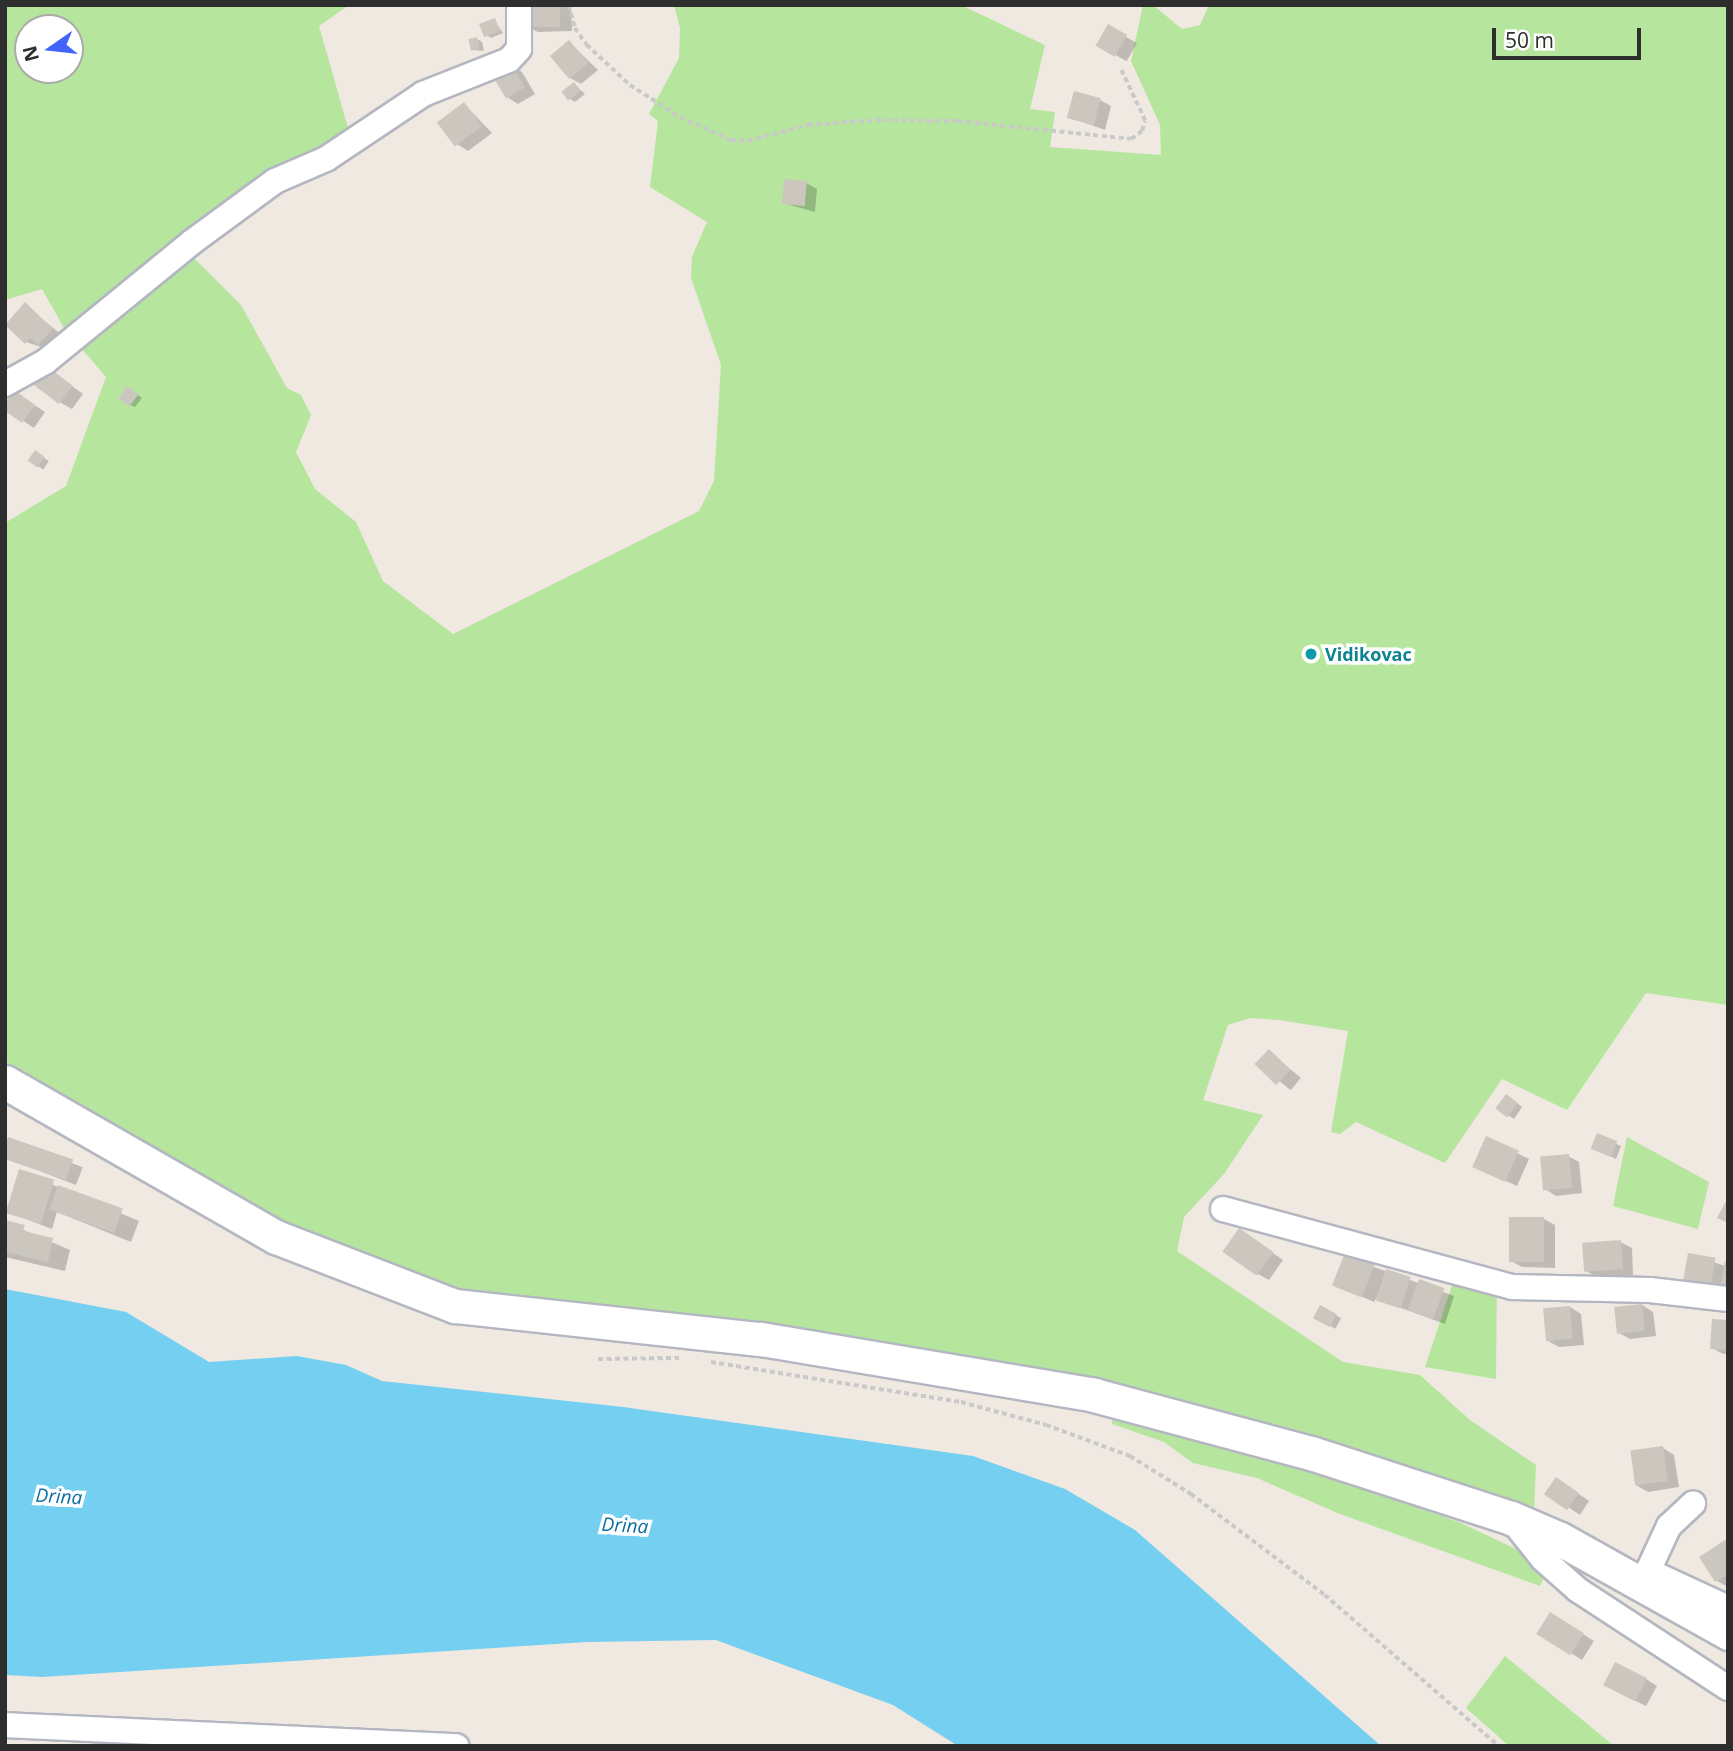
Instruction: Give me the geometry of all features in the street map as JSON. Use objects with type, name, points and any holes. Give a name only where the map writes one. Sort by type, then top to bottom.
[{"type":"street","points":[[5,384],[45,362],[192,242],[275,181],[326,159],[423,94],[509,60],[519,49],[519,5]]},
{"type":"street","points":[[5,1082],[276,1237],[455,1306],[761,1339],[1094,1395],[1311,1453],[1511,1518],[1644,1578],[1728,1608]]},
{"type":"street","points":[[1223,1209],[1512,1287],[1650,1290],[1728,1299]]},
{"type":"street","points":[[1644,1578],[1669,1526],[1693,1504]]},
{"type":"street","points":[[1511,1518],[1543,1559],[1578,1590],[1728,1688]]},
{"type":"street","points":[[1644,1578],[1728,1633]]},
{"type":"street","points":[[5,1725],[457,1746]]},
{"type":"path","points":[[569,5],[581,36],[630,85],[680,117],[731,139],[748,141],[808,125],[876,120],[958,121],[1131,139],[1142,131],[1145,121],[1121,70]]},
{"type":"path","points":[[598,1359],[693,1358]]},
{"type":"path","points":[[706,1361],[961,1402],[1046,1425],[1130,1456],[1191,1494],[1325,1595],[1499,1746]]},
{"type":"green space","points":[[5,5],[349,5],[319,26],[354,149],[306,174],[190,254],[241,305],[287,388],[301,395],[311,415],[296,452],[315,489],[356,522],[383,581],[453,634],[699,511],[714,481],[721,365],[691,278],[692,257],[707,222],[650,187],[658,121],[649,114],[679,58],[680,28],[674,5],[961,5],[1045,45],[1030,109],[1055,112],[1050,147],[1161,155],[1160,125],[1131,61],[1143,5],[1153,5],[1182,29],[1200,25],[1209,5],[1728,5],[1728,1005],[1646,993],[1567,1110],[1502,1079],[1445,1163],[1356,1122],[1340,1134],[1331,1132],[1348,1031],[1250,1018],[1228,1025],[1203,1100],[1263,1115],[1224,1174],[1184,1217],[1177,1251],[1343,1362],[1420,1375],[1470,1420],[1536,1465],[1534,1512],[1102,1381],[455,1293],[278,1218],[5,1061],[5,523],[66,486],[106,377],[64,328],[42,289],[5,300]]},
{"type":"green space","points":[[1627,1137],[1709,1182],[1698,1229],[1613,1206]]},
{"type":"green space","points":[[1458,1267],[1497,1276],[1496,1379],[1425,1367]]},
{"type":"green space","points":[[1113,1413],[1307,1467],[1461,1523],[1516,1549],[1545,1575],[1540,1586],[1340,1514],[1257,1478],[1193,1463],[1164,1442],[1112,1424]]},
{"type":"green space","points":[[1505,1656],[1614,1746],[1509,1746],[1466,1708]]},
{"type":"water","name":"Drina","points":[[5,1289],[126,1312],[209,1362],[297,1356],[346,1365],[382,1381],[623,1407],[973,1456],[1065,1489],[1135,1530],[1381,1746],[958,1746],[893,1705],[716,1640],[587,1642],[42,1677],[5,1675]]},
{"type":"building","points":[[524,5],[560,5],[560,27],[524,27]]},
{"type":"building","points":[[495,18],[500,31],[484,37],[479,24]]},
{"type":"building","points":[[1108,24],[1127,35],[1115,57],[1096,46]]},
{"type":"building","points":[[477,37],[480,49],[471,51],[468,39]]},
{"type":"building","points":[[569,40],[588,63],[569,79],[550,56]]},
{"type":"building","points":[[511,64],[525,87],[506,98],[492,75]]},
{"type":"building","points":[[574,82],[581,91],[568,101],[561,92]]},
{"type":"building","points":[[1074,91],[1101,98],[1094,125],[1067,118]]},
{"type":"building","points":[[464,102],[482,126],[455,146],[437,122]]},
{"type":"building","points":[[784,179],[807,181],[805,206],[782,204]]},
{"type":"building","points":[[25,302],[53,329],[38,345],[30,338],[25,344],[5,325]]},
{"type":"building","points":[[44,364],[73,386],[59,404],[30,382]]},
{"type":"building","points":[[127,386],[138,394],[130,406],[118,398]]},
{"type":"building","points":[[10,387],[35,405],[22,423],[5,411]]},
{"type":"building","points":[[35,450],[45,457],[37,468],[28,461]]},
{"type":"building","points":[[1269,1049],[1291,1070],[1276,1085],[1254,1064]]},
{"type":"building","points":[[1506,1094],[1518,1103],[1507,1117],[1495,1108]]},
{"type":"building","points":[[1597,1133],[1617,1141],[1611,1157],[1591,1149]]},
{"type":"building","points":[[1486,1136],[1519,1151],[1505,1182],[1472,1167]]},
{"type":"building","points":[[8,1137],[73,1159],[66,1180],[5,1159]]},
{"type":"building","points":[[1569,1154],[1572,1188],[1543,1190],[1540,1157]]},
{"type":"building","points":[[19,1169],[54,1180],[41,1224],[6,1213]]},
{"type":"building","points":[[58,1185],[123,1209],[114,1233],[49,1209]]},
{"type":"building","points":[[1728,1197],[1728,1223],[1717,1218]]},
{"type":"building","points":[[1509,1217],[1544,1217],[1544,1262],[1509,1262]]},
{"type":"building","points":[[5,1220],[25,1225],[23,1231],[53,1238],[48,1262],[5,1252]]},
{"type":"building","points":[[1239,1228],[1273,1252],[1257,1276],[1222,1252]]},
{"type":"building","points":[[1621,1240],[1623,1269],[1584,1272],[1582,1243]]},
{"type":"building","points":[[1345,1253],[1375,1265],[1362,1297],[1332,1285]]},
{"type":"building","points":[[1688,1253],[1716,1258],[1710,1290],[1682,1285]]},
{"type":"building","points":[[1725,1261],[1728,1262],[1728,1293],[1719,1291]]},
{"type":"building","points":[[1386,1269],[1411,1277],[1401,1308],[1376,1300]]},
{"type":"building","points":[[1419,1279],[1444,1288],[1433,1319],[1408,1310]]},
{"type":"building","points":[[1642,1304],[1645,1331],[1617,1334],[1614,1307]]},
{"type":"building","points":[[1320,1305],[1337,1314],[1330,1327],[1313,1318]]},
{"type":"building","points":[[1570,1306],[1573,1339],[1546,1341],[1543,1308]]},
{"type":"building","points":[[1712,1319],[1728,1320],[1726,1350],[1710,1349]]},
{"type":"building","points":[[1663,1446],[1668,1481],[1635,1485],[1630,1451]]},
{"type":"building","points":[[1556,1477],[1579,1493],[1567,1510],[1544,1494]]},
{"type":"building","points":[[1728,1538],[1728,1574],[1715,1582],[1699,1557]]},
{"type":"building","points":[[1550,1612],[1584,1633],[1570,1655],[1536,1634]]},
{"type":"building","points":[[1615,1662],[1647,1678],[1635,1702],[1603,1685]]},
{"type":"place","name":"Vidikovac","points":[[1311,654]]}]
